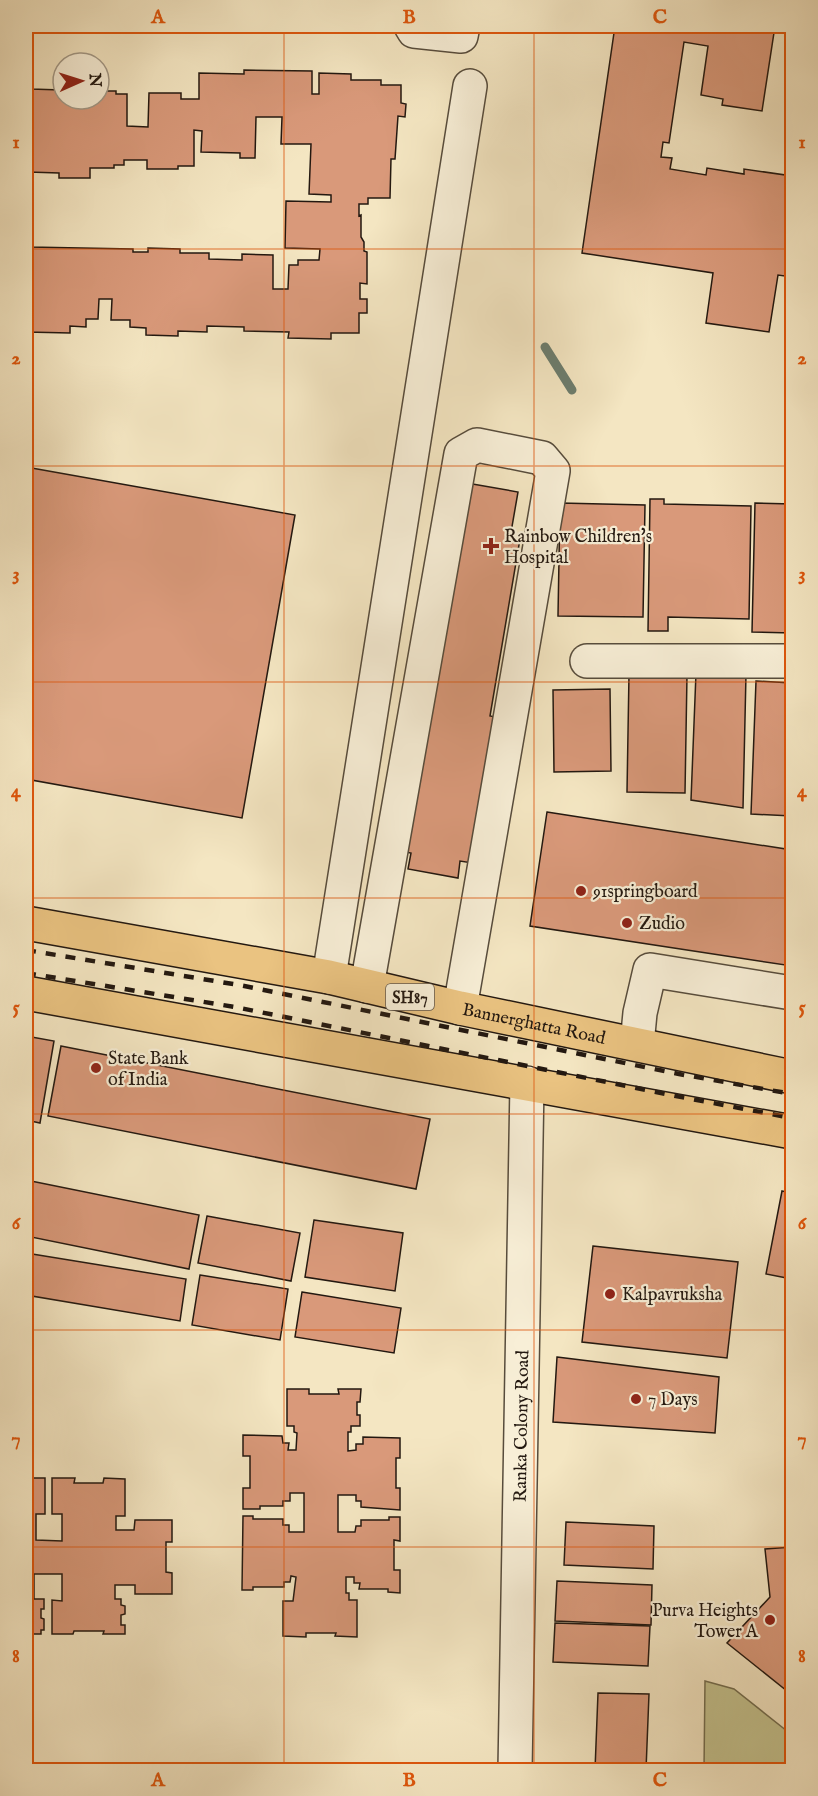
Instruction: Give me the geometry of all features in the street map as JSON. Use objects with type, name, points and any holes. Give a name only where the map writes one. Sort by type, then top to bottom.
[{"type":"main road","name":"Bannerghatta Road","points":[[26,924],[329,977],[460,1008],[792,1077]]},
{"type":"main road","points":[[26,993],[792,1132]]},
{"type":"street","points":[[411,26],[414,31],[461,36],[463,26]]},
{"type":"street","points":[[329,977],[470,86]]},
{"type":"street","points":[[367,986],[461,454],[477,445],[542,458],[553,471],[460,1008]]},
{"type":"street","points":[[587,661],[792,661]]},
{"type":"street","points":[[637,1044],[640,1013],[650,970],[792,993]]},
{"type":"street","name":"Ranka Colony Road","points":[[515,1770],[527,1083]]},
{"type":"shaded area","points":[[705,1681],[734,1689],[792,1735],[792,1770],[704,1770]]},
{"type":"building","points":[[615,26],[775,26],[762,111],[722,105],[723,99],[701,95],[708,46],[684,42],[669,143],[663,142],[661,157],[672,158],[670,169],[706,175],[707,168],[744,174],[744,169],[792,176],[792,211],[787,249],[792,250],[792,277],[778,275],[769,332],[706,323],[713,273],[582,253]]},
{"type":"building","points":[[244,70],[312,71],[312,94],[319,94],[319,73],[351,74],[351,80],[381,80],[381,85],[401,85],[401,103],[406,104],[405,117],[398,116],[395,159],[391,159],[390,198],[368,198],[368,204],[359,204],[361,237],[364,242],[364,251],[367,252],[367,284],[360,283],[360,299],[367,299],[367,313],[359,313],[359,333],[331,333],[331,339],[288,338],[289,332],[244,331],[244,327],[207,326],[207,332],[178,331],[178,336],[146,335],[146,328],[130,327],[130,320],[111,320],[112,299],[99,299],[98,319],[86,319],[86,327],[70,326],[70,333],[26,332],[26,243],[29,243],[29,247],[133,249],[133,252],[148,252],[148,248],[180,249],[180,253],[209,253],[209,259],[242,260],[242,254],[273,255],[273,289],[288,289],[289,265],[298,265],[298,260],[319,260],[320,249],[285,248],[286,201],[331,202],[331,195],[309,194],[311,144],[281,144],[282,117],[256,117],[255,158],[240,158],[240,153],[201,152],[202,131],[194,130],[194,166],[178,166],[178,169],[147,169],[147,160],[124,160],[124,165],[114,165],[114,168],[90,168],[90,178],[59,178],[59,173],[28,172],[28,177],[26,177],[26,84],[32,84],[31,89],[51,90],[51,111],[111,111],[111,91],[116,91],[116,94],[127,94],[127,126],[148,127],[149,93],[181,93],[181,99],[199,99],[199,73],[244,74]]},
{"type":"building","points":[[26,467],[295,515],[242,818],[26,779]]},
{"type":"building","points":[[461,482],[518,492],[510,538],[520,539],[490,716],[501,718],[479,864],[460,861],[458,878],[408,869],[411,853],[394,850]]},
{"type":"building","points":[[650,499],[664,499],[664,504],[751,506],[749,619],[668,617],[668,631],[648,631]]},
{"type":"building","points":[[560,503],[645,505],[643,617],[558,616]]},
{"type":"building","points":[[755,503],[792,504],[792,633],[752,632]]},
{"type":"building","points":[[696,673],[746,674],[743,808],[691,800]]},
{"type":"building","points":[[629,674],[687,675],[685,793],[627,792]]},
{"type":"building","points":[[756,681],[792,683],[792,816],[751,814]]},
{"type":"building","points":[[610,689],[611,771],[554,772],[553,690]]},
{"type":"building","points":[[547,812],[792,850],[792,966],[530,926]]},
{"type":"building","points":[[26,1036],[54,1041],[40,1123],[26,1120]]},
{"type":"building","points":[[61,1046],[430,1119],[416,1189],[48,1116]]},
{"type":"building","points":[[26,1180],[199,1215],[189,1269],[26,1236]]},
{"type":"building","points":[[782,1191],[792,1193],[792,1279],[766,1274]]},
{"type":"building","points":[[207,1216],[300,1233],[291,1281],[198,1263]]},
{"type":"building","points":[[314,1220],[403,1233],[395,1291],[305,1277]]},
{"type":"building","points":[[593,1246],[738,1262],[727,1358],[582,1342]]},
{"type":"building","points":[[26,1253],[186,1279],[180,1321],[26,1295]]},
{"type":"building","points":[[200,1275],[288,1289],[280,1340],[192,1325]]},
{"type":"building","points":[[302,1292],[401,1308],[394,1353],[295,1337]]},
{"type":"building","name":"7 Days","points":[[557,1357],[719,1377],[715,1433],[553,1422]]},
{"type":"building","points":[[287,1389],[309,1389],[309,1394],[339,1394],[338,1389],[361,1389],[360,1402],[357,1402],[360,1426],[351,1426],[351,1432],[348,1432],[348,1451],[356,1450],[356,1444],[363,1444],[363,1437],[400,1438],[400,1458],[396,1458],[396,1488],[400,1488],[400,1510],[361,1507],[361,1501],[356,1501],[356,1495],[338,1495],[338,1532],[355,1532],[356,1526],[361,1526],[361,1520],[389,1520],[389,1517],[400,1517],[400,1541],[394,1540],[394,1570],[400,1570],[400,1593],[388,1592],[388,1589],[359,1589],[360,1583],[354,1583],[354,1577],[346,1577],[346,1593],[349,1593],[349,1600],[357,1600],[357,1637],[335,1636],[336,1633],[306,1633],[306,1637],[283,1636],[283,1601],[293,1601],[296,1577],[291,1576],[290,1582],[284,1582],[284,1587],[253,1587],[253,1590],[242,1590],[243,1516],[253,1516],[253,1519],[283,1519],[283,1525],[289,1525],[289,1532],[304,1532],[304,1493],[290,1493],[290,1501],[283,1501],[283,1506],[243,1509],[243,1488],[250,1488],[250,1456],[243,1456],[243,1435],[282,1436],[283,1443],[289,1443],[288,1450],[296,1450],[297,1433],[294,1432],[294,1426],[287,1426]]},
{"type":"building","points":[[26,1478],[45,1478],[45,1514],[36,1514],[36,1540],[62,1541],[62,1514],[52,1514],[52,1478],[75,1478],[74,1483],[103,1483],[104,1478],[125,1479],[125,1516],[116,1516],[116,1530],[134,1530],[135,1520],[172,1520],[172,1542],[166,1542],[166,1572],[172,1573],[172,1594],[135,1594],[135,1585],[115,1585],[115,1599],[121,1599],[121,1605],[125,1606],[125,1614],[121,1615],[121,1625],[125,1625],[125,1634],[74,1631],[73,1634],[52,1634],[52,1600],[62,1601],[62,1574],[34,1574],[34,1599],[44,1599],[41,1618],[44,1619],[44,1630],[41,1630],[41,1634],[26,1634]]},
{"type":"building","points":[[566,1522],[654,1526],[653,1569],[564,1565]]},
{"type":"building","name":"Purva Heights Tower A","points":[[792,1547],[792,1695],[727,1643],[770,1597],[765,1549]]},
{"type":"building","points":[[557,1581],[652,1585],[651,1625],[555,1621]]},
{"type":"building","points":[[555,1623],[650,1626],[648,1666],[553,1662]]},
{"type":"building","points":[[598,1693],[649,1694],[646,1770],[595,1770]]},
{"type":"waterway","points":[[545,347],[572,390]]},
{"type":"railway","points":[[26,950],[239,985],[679,1074],[792,1094]]},
{"type":"railway","points":[[26,973],[235,1007],[792,1118]]},
{"type":"place","name":"Rainbow Children's Hospital","points":[[491,546]]},
{"type":"place","name":"91springboard","points":[[581,891]]},
{"type":"place","name":"Zudio","points":[[627,923]]},
{"type":"place","name":"State Bank of India","points":[[96,1068]]},
{"type":"place","name":"Kalpavruksha","points":[[610,1294]]},
{"type":"place","name":"7 Days","points":[[636,1399]]},
{"type":"place","name":"Purva Heights Tower A","points":[[770,1620]]}]
